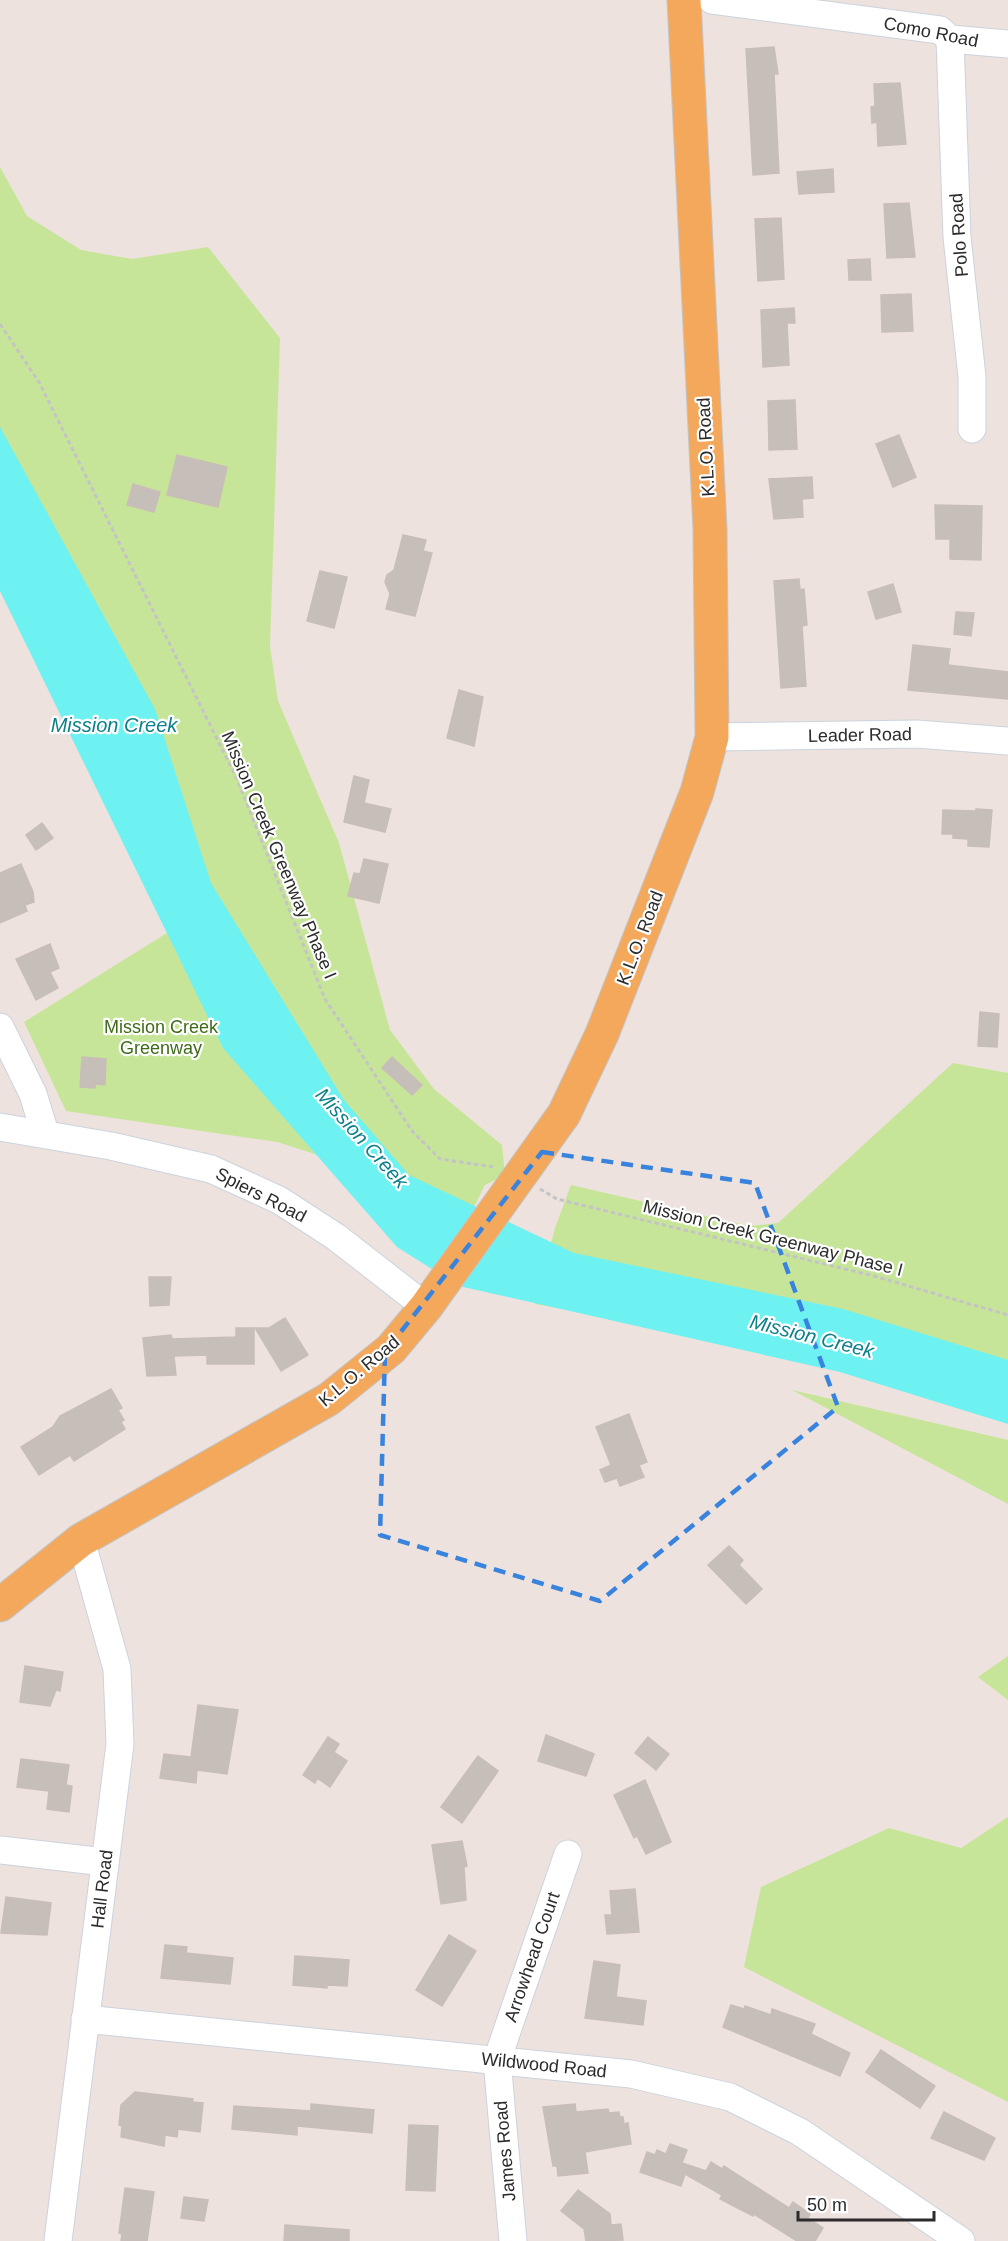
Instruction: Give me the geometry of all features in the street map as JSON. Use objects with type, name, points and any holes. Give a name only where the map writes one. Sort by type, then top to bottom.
[{"type":"main road","name":"K.L.O. Road","points":[[0,1605],[81,1540],[329,1399],[391,1348],[426,1307],[564,1114],[602,1034],[697,792],[712,736],[710,529],[684,0]]},
{"type":"street","name":"Como Road","points":[[712,0],[940,30],[950,39],[1008,44]]},
{"type":"street","name":"Polo Road","points":[[950,39],[957,237],[972,376],[972,429]]},
{"type":"street","name":"Leader Road","points":[[712,736],[917,734],[1008,741]]},
{"type":"street","points":[[0,1027],[33,1094],[45,1133]]},
{"type":"street","name":"Spiers Road","points":[[0,1127],[45,1133],[212,1169],[279,1200],[336,1237],[426,1307]]},
{"type":"street","name":"Hall Road","points":[[58,2241],[120,1744],[117,1669],[81,1540]]},
{"type":"street","points":[[0,1850],[105,1862]]},
{"type":"street","name":"Arrowhead Court","points":[[496,2060],[568,1854]]},
{"type":"street","name":"Wildwood Road","points":[[85,2019],[631,2074],[730,2097],[800,2132],[962,2241]]},
{"type":"street","name":"James Road","points":[[496,2060],[513,2241]]},
{"type":"path","name":"Mission Creek Greenway Phase I","points":[[0,324],[39,382],[237,779],[326,999],[412,1131],[440,1159],[518,1176],[556,1199],[874,1276],[1008,1315]]},
{"type":"highlighted area","points":[[542,1152],[755,1183],[838,1407],[600,1601],[380,1535],[385,1352]]},
{"type":"green space","name":"Mission Creek Greenway","points":[[0,167],[27,216],[81,250],[132,259],[208,247],[280,338],[270,646],[278,701],[339,843],[390,1030],[434,1089],[502,1145],[505,1175],[485,1185],[455,1244],[318,1155],[277,1142],[66,1111],[24,1022],[199,913],[0,551]]},
{"type":"green space","points":[[953,1063],[1008,1073],[1008,1407],[709,1335],[535,1304],[555,1228],[571,1185],[749,1226],[778,1223]]},
{"type":"green space","points":[[792,1390],[1008,1440],[1008,1504]]},
{"type":"green space","points":[[1008,1656],[1008,1700],[978,1677]]},
{"type":"green space","points":[[1008,1817],[1008,2102],[744,1967],[761,1887],[889,1828],[961,1848]]},
{"type":"water","name":"Mission Creek","points":[[0,427],[155,709],[211,883],[344,1100],[409,1175],[574,1253],[843,1309],[1008,1360],[1008,1424],[840,1372],[459,1286],[397,1247],[223,1048],[0,591]]},
{"type":"building","points":[[774,47],[778,74],[774,74],[779,173],[753,175],[746,49]]},
{"type":"building","points":[[900,83],[906,144],[878,146],[877,122],[872,123],[871,107],[875,106],[874,84]]},
{"type":"building","points":[[833,169],[834,192],[799,194],[797,172]]},
{"type":"building","points":[[909,203],[915,257],[887,258],[884,204]]},
{"type":"building","points":[[781,218],[784,279],[758,281],[755,219]]},
{"type":"building","points":[[870,259],[871,280],[849,280],[848,260]]},
{"type":"building","points":[[911,294],[913,331],[882,332],[881,295]]},
{"type":"building","points":[[794,308],[795,323],[787,323],[789,365],[763,367],[761,310]]},
{"type":"building","points":[[795,400],[797,449],[769,450],[768,401]]},
{"type":"building","points":[[899,435],[916,477],[893,487],[876,444]]},
{"type":"building","points":[[177,455],[227,467],[218,507],[167,495]]},
{"type":"building","points":[[812,477],[813,498],[802,499],[803,517],[774,519],[769,479]]},
{"type":"building","points":[[133,484],[160,492],[154,512],[127,505]]},
{"type":"building","points":[[935,505],[982,506],[981,560],[950,559],[950,539],[936,539]]},
{"type":"building","points":[[403,535],[426,540],[423,551],[432,553],[415,616],[386,609],[390,594],[385,582],[387,575],[394,570]]},
{"type":"building","points":[[320,571],[347,577],[334,628],[307,621]]},
{"type":"building","points":[[799,579],[800,590],[804,589],[807,625],[802,626],[806,686],[781,688],[774,581]]},
{"type":"building","points":[[893,584],[901,612],[876,619],[868,592]]},
{"type":"building","points":[[956,612],[974,613],[971,636],[954,634]]},
{"type":"building","points":[[913,645],[950,649],[948,665],[1008,672],[1008,699],[908,690]]},
{"type":"building","points":[[459,690],[483,697],[474,746],[447,738]]},
{"type":"building","points":[[354,776],[369,780],[364,803],[391,809],[385,832],[344,822]]},
{"type":"building","points":[[976,809],[992,810],[989,847],[968,846],[968,839],[953,838],[953,834],[942,834],[943,810],[976,811]]},
{"type":"building","points":[[42,823],[53,838],[36,850],[26,835]]},
{"type":"building","points":[[364,859],[388,864],[379,903],[348,896],[354,873],[360,874]]},
{"type":"building","points":[[21,864],[33,892],[34,902],[25,905],[27,911],[0,923],[0,873]]},
{"type":"building","points":[[50,944],[59,968],[50,972],[58,988],[36,1000],[16,959]]},
{"type":"building","points":[[980,1012],[999,1014],[997,1047],[978,1046]]},
{"type":"building","points":[[82,1057],[106,1059],[105,1085],[95,1084],[95,1088],[80,1087]]},
{"type":"building","points":[[392,1057],[422,1085],[412,1095],[382,1068]]},
{"type":"building","points":[[149,1277],[171,1277],[169,1305],[150,1306]]},
{"type":"building","points":[[285,1318],[308,1355],[281,1371],[255,1328],[269,1328]]},
{"type":"building","points":[[236,1328],[254,1328],[254,1364],[207,1364],[207,1355],[174,1356],[176,1375],[147,1376],[143,1338],[171,1335],[172,1339],[236,1337]]},
{"type":"building","points":[[111,1389],[122,1408],[118,1410],[124,1420],[121,1422],[125,1429],[74,1461],[70,1455],[39,1475],[21,1447],[53,1427],[60,1416]]},
{"type":"building","points":[[629,1414],[647,1462],[639,1465],[644,1477],[620,1486],[617,1478],[605,1482],[600,1470],[611,1465],[596,1427]]},
{"type":"building","points":[[729,1546],[743,1560],[739,1565],[762,1589],[746,1604],[708,1565]]},
{"type":"building","points":[[25,1666],[63,1672],[60,1691],[56,1690],[50,1706],[20,1702]]},
{"type":"building","points":[[198,1705],[238,1710],[227,1774],[197,1770],[196,1783],[160,1778],[164,1754],[191,1757]]},
{"type":"building","points":[[546,1735],[594,1754],[586,1776],[538,1761]]},
{"type":"building","points":[[328,1737],[339,1744],[331,1757],[335,1753],[347,1761],[330,1787],[317,1778],[315,1783],[303,1775]]},
{"type":"building","points":[[648,1737],[669,1754],[656,1770],[635,1753]]},
{"type":"building","points":[[478,1756],[498,1771],[462,1823],[441,1807]]},
{"type":"building","points":[[21,1759],[69,1765],[66,1785],[72,1786],[69,1812],[47,1809],[49,1791],[17,1787]]},
{"type":"building","points":[[645,1780],[671,1842],[646,1854],[637,1836],[634,1838],[614,1795]]},
{"type":"building","points":[[462,1841],[467,1866],[464,1867],[466,1900],[441,1904],[432,1845]]},
{"type":"building","points":[[635,1889],[639,1932],[607,1934],[605,1915],[612,1915],[610,1891]]},
{"type":"building","points":[[6,1897],[51,1903],[47,1935],[1,1933]]},
{"type":"building","points":[[449,1935],[476,1951],[442,2006],[416,1990]]},
{"type":"building","points":[[165,1945],[187,1947],[186,1953],[233,1958],[230,1984],[161,1978]]},
{"type":"building","points":[[295,1956],[349,1960],[347,1986],[327,1985],[327,1988],[293,1985]]},
{"type":"building","points":[[594,1961],[620,1965],[616,1997],[646,2001],[643,2025],[585,2018]]},
{"type":"building","points":[[731,2005],[744,2009],[745,2006],[771,2015],[772,2009],[815,2024],[811,2034],[850,2053],[840,2076],[723,2027]]},
{"type":"building","points":[[881,2050],[935,2086],[920,2108],[866,2072]]},
{"type":"building","points":[[135,2092],[193,2099],[192,2102],[203,2103],[200,2132],[178,2129],[177,2137],[165,2135],[164,2146],[121,2137],[122,2126],[119,2125],[121,2105]]},
{"type":"building","points":[[311,2104],[374,2110],[372,2133],[297,2126],[297,2135],[232,2129],[234,2106],[311,2111]]},
{"type":"building","points":[[575,2104],[576,2112],[608,2109],[609,2113],[619,2112],[624,2124],[628,2123],[631,2144],[585,2152],[588,2173],[558,2176],[557,2166],[553,2166],[543,2107]]},
{"type":"building","points":[[944,2112],[995,2138],[984,2160],[931,2138]]},
{"type":"building","points":[[409,2125],[438,2126],[435,2191],[406,2190]]},
{"type":"building","points":[[670,2144],[687,2150],[682,2163],[706,2171],[711,2162],[722,2169],[724,2166],[789,2208],[793,2202],[810,2214],[808,2218],[823,2228],[815,2241],[797,2241],[754,2214],[753,2216],[720,2199],[722,2195],[685,2174],[681,2186],[640,2172],[647,2152],[655,2155],[657,2150],[666,2154]]},
{"type":"building","points":[[125,2188],[154,2192],[147,2241],[121,2241],[122,2234],[119,2233]]},
{"type":"building","points":[[578,2190],[610,2214],[611,2225],[621,2224],[623,2240],[586,2241],[584,2229],[561,2211]]},
{"type":"building","points":[[184,2197],[208,2200],[204,2221],[181,2218]]},
{"type":"building","points":[[285,2225],[349,2230],[349,2241],[284,2241]]}]
